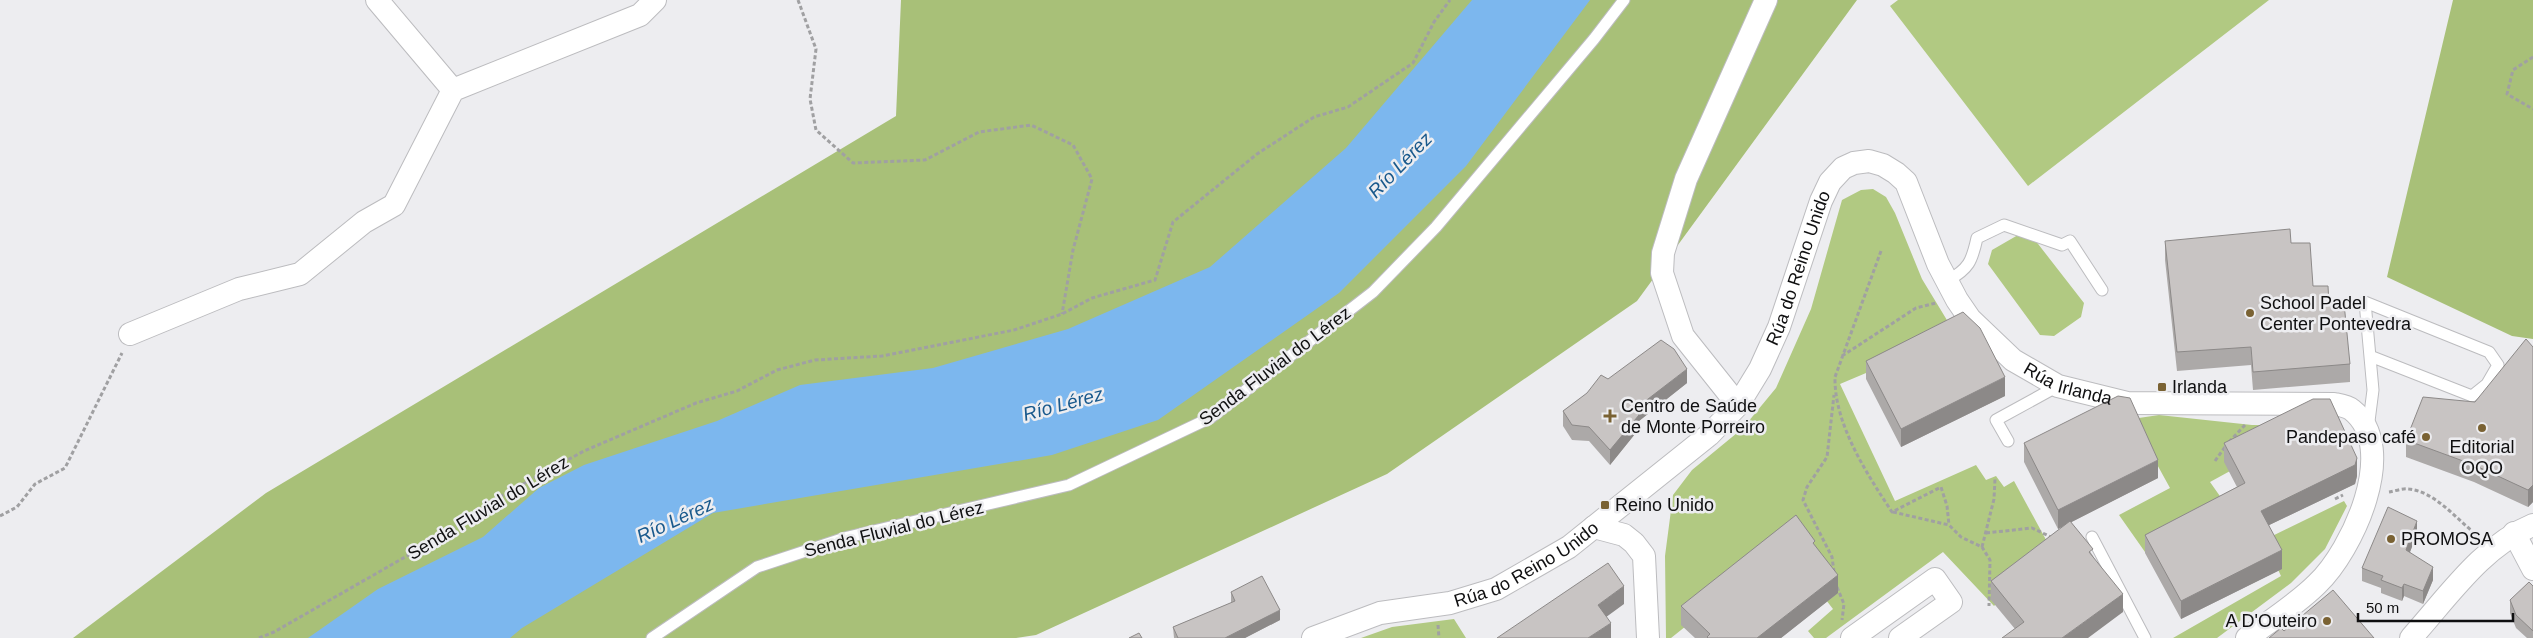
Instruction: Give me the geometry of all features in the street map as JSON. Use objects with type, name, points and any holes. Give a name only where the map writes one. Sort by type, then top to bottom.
[{"type":"street","points":[[377,0],[453,90]]},
{"type":"street","points":[[130,334],[239,290],[300,274],[364,222],[394,206],[453,90],[640,15],[655,0]]},
{"type":"street","points":[[1738,405],[1683,336],[1662,273],[1663,253],[1686,179],[1766,0]]},
{"type":"street","name":"Rúa do Reino Unido","points":[[1313,638],[1380,613],[1450,603],[1496,589],[1569,547],[1709,435],[1738,405],[1760,369],[1779,327],[1820,201],[1830,182],[1842,168],[1854,163],[1869,161]]},
{"type":"street","name":"Rúa Irlanda","points":[[1869,161],[1883,165],[1906,182],[1944,291],[1986,337],[2013,360],[2058,386],[2128,403],[2334,404],[2351,409],[2368,431]]},
{"type":"street","points":[[2247,638],[2318,584],[2345,548],[2367,496],[2373,461],[2368,431]]},
{"type":"street","points":[[1594,527],[1624,535],[1634,542],[1644,556],[1648,638]]},
{"type":"street","points":[[2411,638],[2493,546],[2523,529],[2533,569]]},
{"type":"street","points":[[1847,629],[1935,579],[1951,602],[1900,638]]},
{"type":"lane","name":"Senda Fluvial do Lérez","points":[[652,638],[757,567],[848,537],[1070,485],[1210,418],[1373,292],[1442,220],[1594,39],[1624,0]]},
{"type":"lane","points":[[1944,291],[1972,262],[1977,238],[2004,225],[2062,245],[2070,241],[2102,290]]},
{"type":"lane","points":[[2368,431],[2373,390],[2365,302],[2489,352],[2498,365],[2487,384],[2472,396],[2370,356]]},
{"type":"lane","points":[[2008,441],[1996,420],[2058,386]]},
{"type":"lane","points":[[2092,536],[2145,638]]},
{"type":"path","points":[[798,0],[816,49],[810,99],[816,130],[853,163],[925,160],[979,132],[1031,125],[1073,145],[1092,179],[1073,250],[1062,314]]},
{"type":"path","name":"Senda Fluvial do Lérez","points":[[259,638],[274,632],[447,533],[492,501],[584,451],[696,403],[737,391],[777,370],[815,360],[882,356],[1014,330],[1062,314],[1092,298],[1155,280],[1173,222],[1257,154],[1314,117],[1348,107],[1413,63],[1434,22],[1450,0]]},
{"type":"path","points":[[2533,57],[2513,70],[2507,94],[2533,109]]},
{"type":"path","points":[[1835,575],[1832,557],[1803,500],[1807,487],[1827,457],[1835,377],[1881,251]]},
{"type":"path","points":[[1842,356],[1944,291]]},
{"type":"path","points":[[0,516],[16,507],[35,484],[65,468],[130,334]]},
{"type":"path","points":[[1834,394],[1859,461],[1892,512],[1949,525],[1961,537],[1982,547],[1990,560],[1989,606]]},
{"type":"path","points":[[2215,461],[2232,437],[2251,420]]},
{"type":"path","points":[[1982,547],[1994,498],[1995,479]]},
{"type":"path","points":[[1892,512],[1941,486],[1949,525]]},
{"type":"path","points":[[2386,492],[2408,489],[2423,493],[2450,511],[2493,546]]},
{"type":"path","points":[[2335,499],[2344,495]]},
{"type":"path","points":[[1986,533],[2032,528],[2056,540]]},
{"type":"path","points":[[1836,584],[1844,604],[1847,629]]},
{"type":"green space","points":[[901,0],[1857,0],[1637,301],[1387,474],[1036,635],[1016,638],[73,638],[266,493],[896,116]]},
{"type":"green space","points":[[1898,0],[2269,0],[2028,186],[1890,6]]},
{"type":"green space","points":[[2453,0],[2533,0],[2533,339],[2512,336],[2387,277]]},
{"type":"green space","points":[[1873,189],[1886,197],[1895,213],[1922,279],[1956,335],[1840,384],[1895,501],[1976,465],[1986,480],[1996,476],[2004,487],[2014,481],[2051,549],[1994,606],[1943,552],[1826,638],[1814,638],[1808,631],[1833,609],[1785,547],[1671,638],[1666,638],[1665,556],[1673,495],[1692,470],[1743,428],[1776,388],[1811,309],[1842,200],[1861,190]]},
{"type":"green space","points":[[2018,235],[2035,240],[2084,303],[2081,317],[2054,336],[2040,335],[1988,264],[1992,250]]},
{"type":"green space","points":[[2159,415],[2252,425],[2312,426],[2210,482],[2229,509],[2145,552],[2119,515],[2170,488],[2132,419]]},
{"type":"green space","points":[[2344,501],[2347,506],[2325,549],[2291,583],[2217,638],[2173,638],[2281,576],[2264,540]]},
{"type":"green space","points":[[1454,619],[1466,638],[1361,638],[1392,627]]},
{"type":"water","name":"Río Lérez","points":[[1472,0],[1590,0],[1466,166],[1339,293],[1158,420],[1052,455],[713,513],[522,628],[510,638],[308,638],[378,589],[483,537],[539,488],[584,465],[717,421],[800,385],[933,368],[1068,329],[1210,267],[1346,148]]},
{"type":"building","name":"School Padel Center Pontevedra","points":[[2290,229],[2291,243],[2310,243],[2313,286],[2328,286],[2329,305],[2344,303],[2350,364],[2253,372],[2251,347],[2177,352],[2165,241]]},
{"type":"building","points":[[1963,312],[1980,328],[2005,377],[1901,429],[1866,361]]},
{"type":"building","points":[[2526,339],[2533,347],[2533,485],[2528,490],[2474,465],[2406,440],[2423,397],[2475,402]]},
{"type":"building","name":"Centro de Saúde de Monte Porreiro","points":[[1661,340],[1674,349],[1687,369],[1635,409],[1639,415],[1610,450],[1589,427],[1572,425],[1563,411],[1587,393],[1601,375],[1608,379]]},
{"type":"building","points":[[2118,396],[2130,398],[2158,460],[2058,510],[2024,443]]},
{"type":"building","points":[[2313,399],[2330,399],[2357,458],[2355,465],[2261,511],[2282,550],[2181,601],[2145,535],[2245,483],[2224,443]]},
{"type":"building","points":[[2388,507],[2417,521],[2406,550],[2433,567],[2423,591],[2404,584],[2402,588],[2381,580],[2383,576],[2362,568]]},
{"type":"building","points":[[1796,515],[1815,541],[1813,543],[1838,575],[1757,638],[1708,638],[1710,634],[1681,606]]},
{"type":"building","points":[[2070,521],[2093,549],[2089,552],[2123,594],[2062,638],[2002,638],[2024,622],[1991,581]]},
{"type":"building","points":[[1608,563],[1624,586],[1598,605],[1611,623],[1588,638],[1497,638]]},
{"type":"building","points":[[1262,576],[1280,610],[1225,638],[1178,638],[1173,627],[1235,601],[1231,592]]},
{"type":"building","points":[[2529,582],[2533,586],[2533,631],[2516,615],[2510,600]]},
{"type":"building","points":[[2333,590],[2374,638],[2269,638],[2281,628],[2284,631]]},
{"type":"building","points":[[1139,633],[1142,638],[1129,638]]},
{"type":"place","name":"School Padel Center Pontevedra","points":[[2250,313]]},
{"type":"place","name":"Irlanda","points":[[2162,387]]},
{"type":"place","name":"Centro de Saúde de Monte Porreiro","points":[[1610,416]]},
{"type":"place","name":"Editorial OQO","points":[[2482,428]]},
{"type":"place","name":"Pandepaso café","points":[[2426,437]]},
{"type":"place","name":"Reino Unido","points":[[1605,505]]},
{"type":"place","name":"PROMOSA","points":[[2391,539]]},
{"type":"place","name":"A D'Outeiro","points":[[2327,621]]}]
